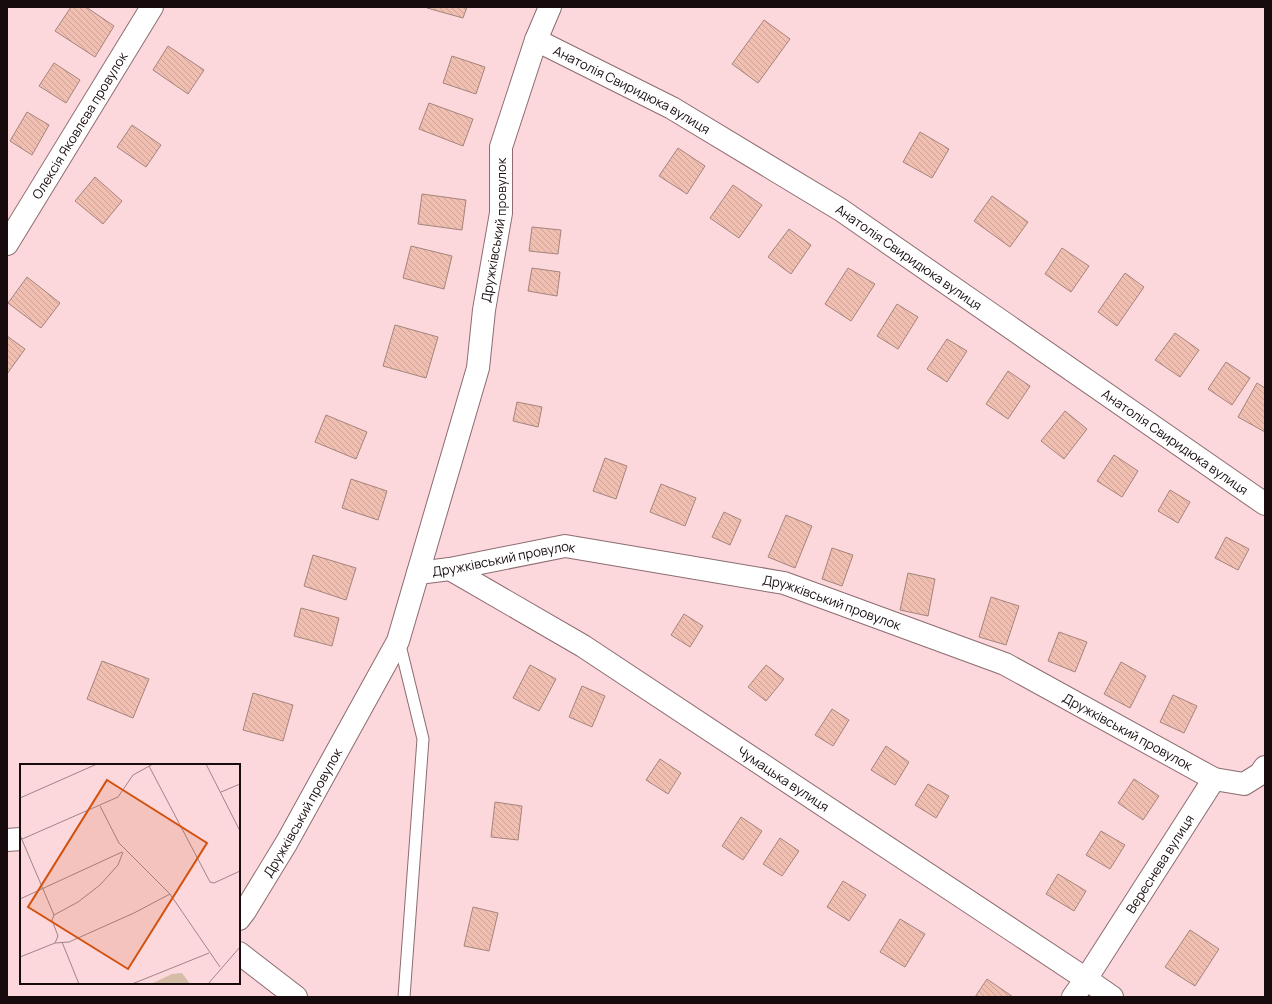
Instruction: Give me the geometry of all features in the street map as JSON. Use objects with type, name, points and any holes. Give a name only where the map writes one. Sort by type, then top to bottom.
[{"type":"street","name":"Олексія Яковлєва провулок","points":[[7,244],[152,7]]},
{"type":"street","name":"Дружківський провулок","points":[[240,918],[246,912],[287,842],[398,641],[478,368],[484,310],[501,213],[500,147],[536,40],[550,7]]},
{"type":"street","name":"Анатолія Свиридюка вулиця","points":[[536,40],[672,108],[841,210],[1265,504]]},
{"type":"street","name":"Дружківський провулок","points":[[418,573],[450,569],[565,546],[784,583],[1005,664],[1214,779]]},
{"type":"street","name":"Чумацька вулиця","points":[[450,569],[583,646],[1086,978],[1112,997]]},
{"type":"street","points":[[1214,779],[1244,784],[1260,774],[1265,767]]},
{"type":"street","name":"Вереснева вулиця","points":[[1073,997],[1214,779]]},
{"type":"street","points":[[7,840],[20,839]]},
{"type":"street","points":[[240,954],[296,997]]},
{"type":"lane","points":[[398,641],[423,739],[404,997]]},
{"type":"building","points":[[71,7],[86,7],[114,26],[95,57],[55,31]]},
{"type":"building","points":[[467,7],[463,18],[427,8]]},
{"type":"building","points":[[764,20],[790,39],[758,83],[732,64]]},
{"type":"building","points":[[168,46],[204,70],[188,94],[153,70]]},
{"type":"building","points":[[452,56],[485,67],[476,94],[443,83]]},
{"type":"building","points":[[54,63],[80,80],[66,103],[39,86]]},
{"type":"building","points":[[429,103],[473,119],[463,146],[419,129]]},
{"type":"building","points":[[27,112],[49,125],[32,155],[10,141]]},
{"type":"building","points":[[132,125],[161,145],[146,167],[117,147]]},
{"type":"building","points":[[920,132],[949,149],[932,178],[903,162]]},
{"type":"building","points":[[678,148],[705,166],[687,194],[659,176]]},
{"type":"building","points":[[95,177],[122,201],[103,224],[75,201]]},
{"type":"building","points":[[733,185],[762,205],[739,238],[710,218]]},
{"type":"building","points":[[422,194],[466,200],[462,230],[418,224]]},
{"type":"building","points":[[992,196],[1028,222],[1010,247],[974,221]]},
{"type":"building","points":[[532,227],[561,230],[558,254],[529,251]]},
{"type":"building","points":[[789,229],[811,245],[791,274],[768,257]]},
{"type":"building","points":[[411,246],[452,256],[444,289],[403,278]]},
{"type":"building","points":[[1062,248],[1089,266],[1071,292],[1045,274]]},
{"type":"building","points":[[532,268],[560,272],[557,296],[528,291]]},
{"type":"building","points":[[848,268],[875,284],[851,321],[825,304]]},
{"type":"building","points":[[1125,273],[1144,287],[1117,326],[1098,312]]},
{"type":"building","points":[[27,277],[60,303],[41,328],[8,303]]},
{"type":"building","points":[[897,304],[918,317],[898,349],[877,336]]},
{"type":"building","points":[[395,325],[438,337],[426,378],[383,366]]},
{"type":"building","points":[[1175,333],[1199,350],[1180,377],[1155,360]]},
{"type":"building","points":[[7,336],[25,349],[7,374]]},
{"type":"building","points":[[947,339],[967,351],[947,382],[927,369]]},
{"type":"building","points":[[1226,362],[1250,378],[1232,405],[1208,389]]},
{"type":"building","points":[[1008,371],[1030,386],[1008,419],[986,404]]},
{"type":"building","points":[[1257,383],[1265,388],[1265,432],[1238,417]]},
{"type":"building","points":[[517,402],[542,407],[538,427],[513,421]]},
{"type":"building","points":[[1065,411],[1087,429],[1064,459],[1041,441]]},
{"type":"building","points":[[326,415],[367,432],[356,459],[315,442]]},
{"type":"building","points":[[1114,455],[1138,471],[1122,497],[1097,481]]},
{"type":"building","points":[[605,458],[627,466],[616,499],[593,491]]},
{"type":"building","points":[[351,479],[387,491],[378,520],[342,508]]},
{"type":"building","points":[[661,484],[696,498],[685,526],[650,512]]},
{"type":"building","points":[[1170,490],[1190,502],[1178,523],[1158,511]]},
{"type":"building","points":[[724,512],[741,520],[730,545],[712,537]]},
{"type":"building","points":[[786,515],[812,526],[795,568],[768,557]]},
{"type":"building","points":[[1226,537],[1249,549],[1238,570],[1215,558]]},
{"type":"building","points":[[832,548],[853,555],[842,586],[822,579]]},
{"type":"building","points":[[313,555],[356,568],[346,600],[304,586]]},
{"type":"building","points":[[908,573],[935,579],[928,616],[900,610]]},
{"type":"building","points":[[991,597],[1019,606],[1006,645],[979,637]]},
{"type":"building","points":[[301,608],[339,618],[332,646],[294,636]]},
{"type":"building","points":[[684,614],[703,626],[690,647],[671,635]]},
{"type":"building","points":[[1059,632],[1087,642],[1075,672],[1048,661]]},
{"type":"building","points":[[102,661],[149,679],[133,718],[87,699]]},
{"type":"building","points":[[1121,662],[1146,676],[1130,708],[1104,694]]},
{"type":"building","points":[[530,665],[556,679],[539,711],[513,698]]},
{"type":"building","points":[[766,665],[784,679],[766,701],[748,687]]},
{"type":"building","points":[[582,686],[605,696],[592,727],[569,717]]},
{"type":"building","points":[[253,693],[293,705],[283,741],[243,730]]},
{"type":"building","points":[[1173,695],[1197,706],[1184,733],[1160,722]]},
{"type":"building","points":[[832,709],[849,720],[833,746],[815,735]]},
{"type":"building","points":[[886,746],[909,762],[895,785],[871,770]]},
{"type":"building","points":[[660,759],[681,773],[668,794],[646,780]]},
{"type":"building","points":[[1134,779],[1159,796],[1143,820],[1118,803]]},
{"type":"building","points":[[928,784],[949,796],[936,818],[915,805]]},
{"type":"building","points":[[495,802],[522,806],[518,840],[491,837]]},
{"type":"building","points":[[741,817],[762,831],[743,860],[722,846]]},
{"type":"building","points":[[1101,831],[1125,845],[1110,869],[1086,855]]},
{"type":"building","points":[[780,838],[799,851],[782,876],[763,864]]},
{"type":"building","points":[[1058,874],[1086,891],[1074,911],[1046,894]]},
{"type":"building","points":[[843,881],[866,895],[849,921],[827,907]]},
{"type":"building","points":[[473,907],[498,913],[489,951],[464,946]]},
{"type":"building","points":[[900,919],[925,934],[905,967],[880,952]]},
{"type":"building","points":[[1190,930],[1219,949],[1195,986],[1165,967]]},
{"type":"building","points":[[987,979],[1013,997],[975,997]]}]
